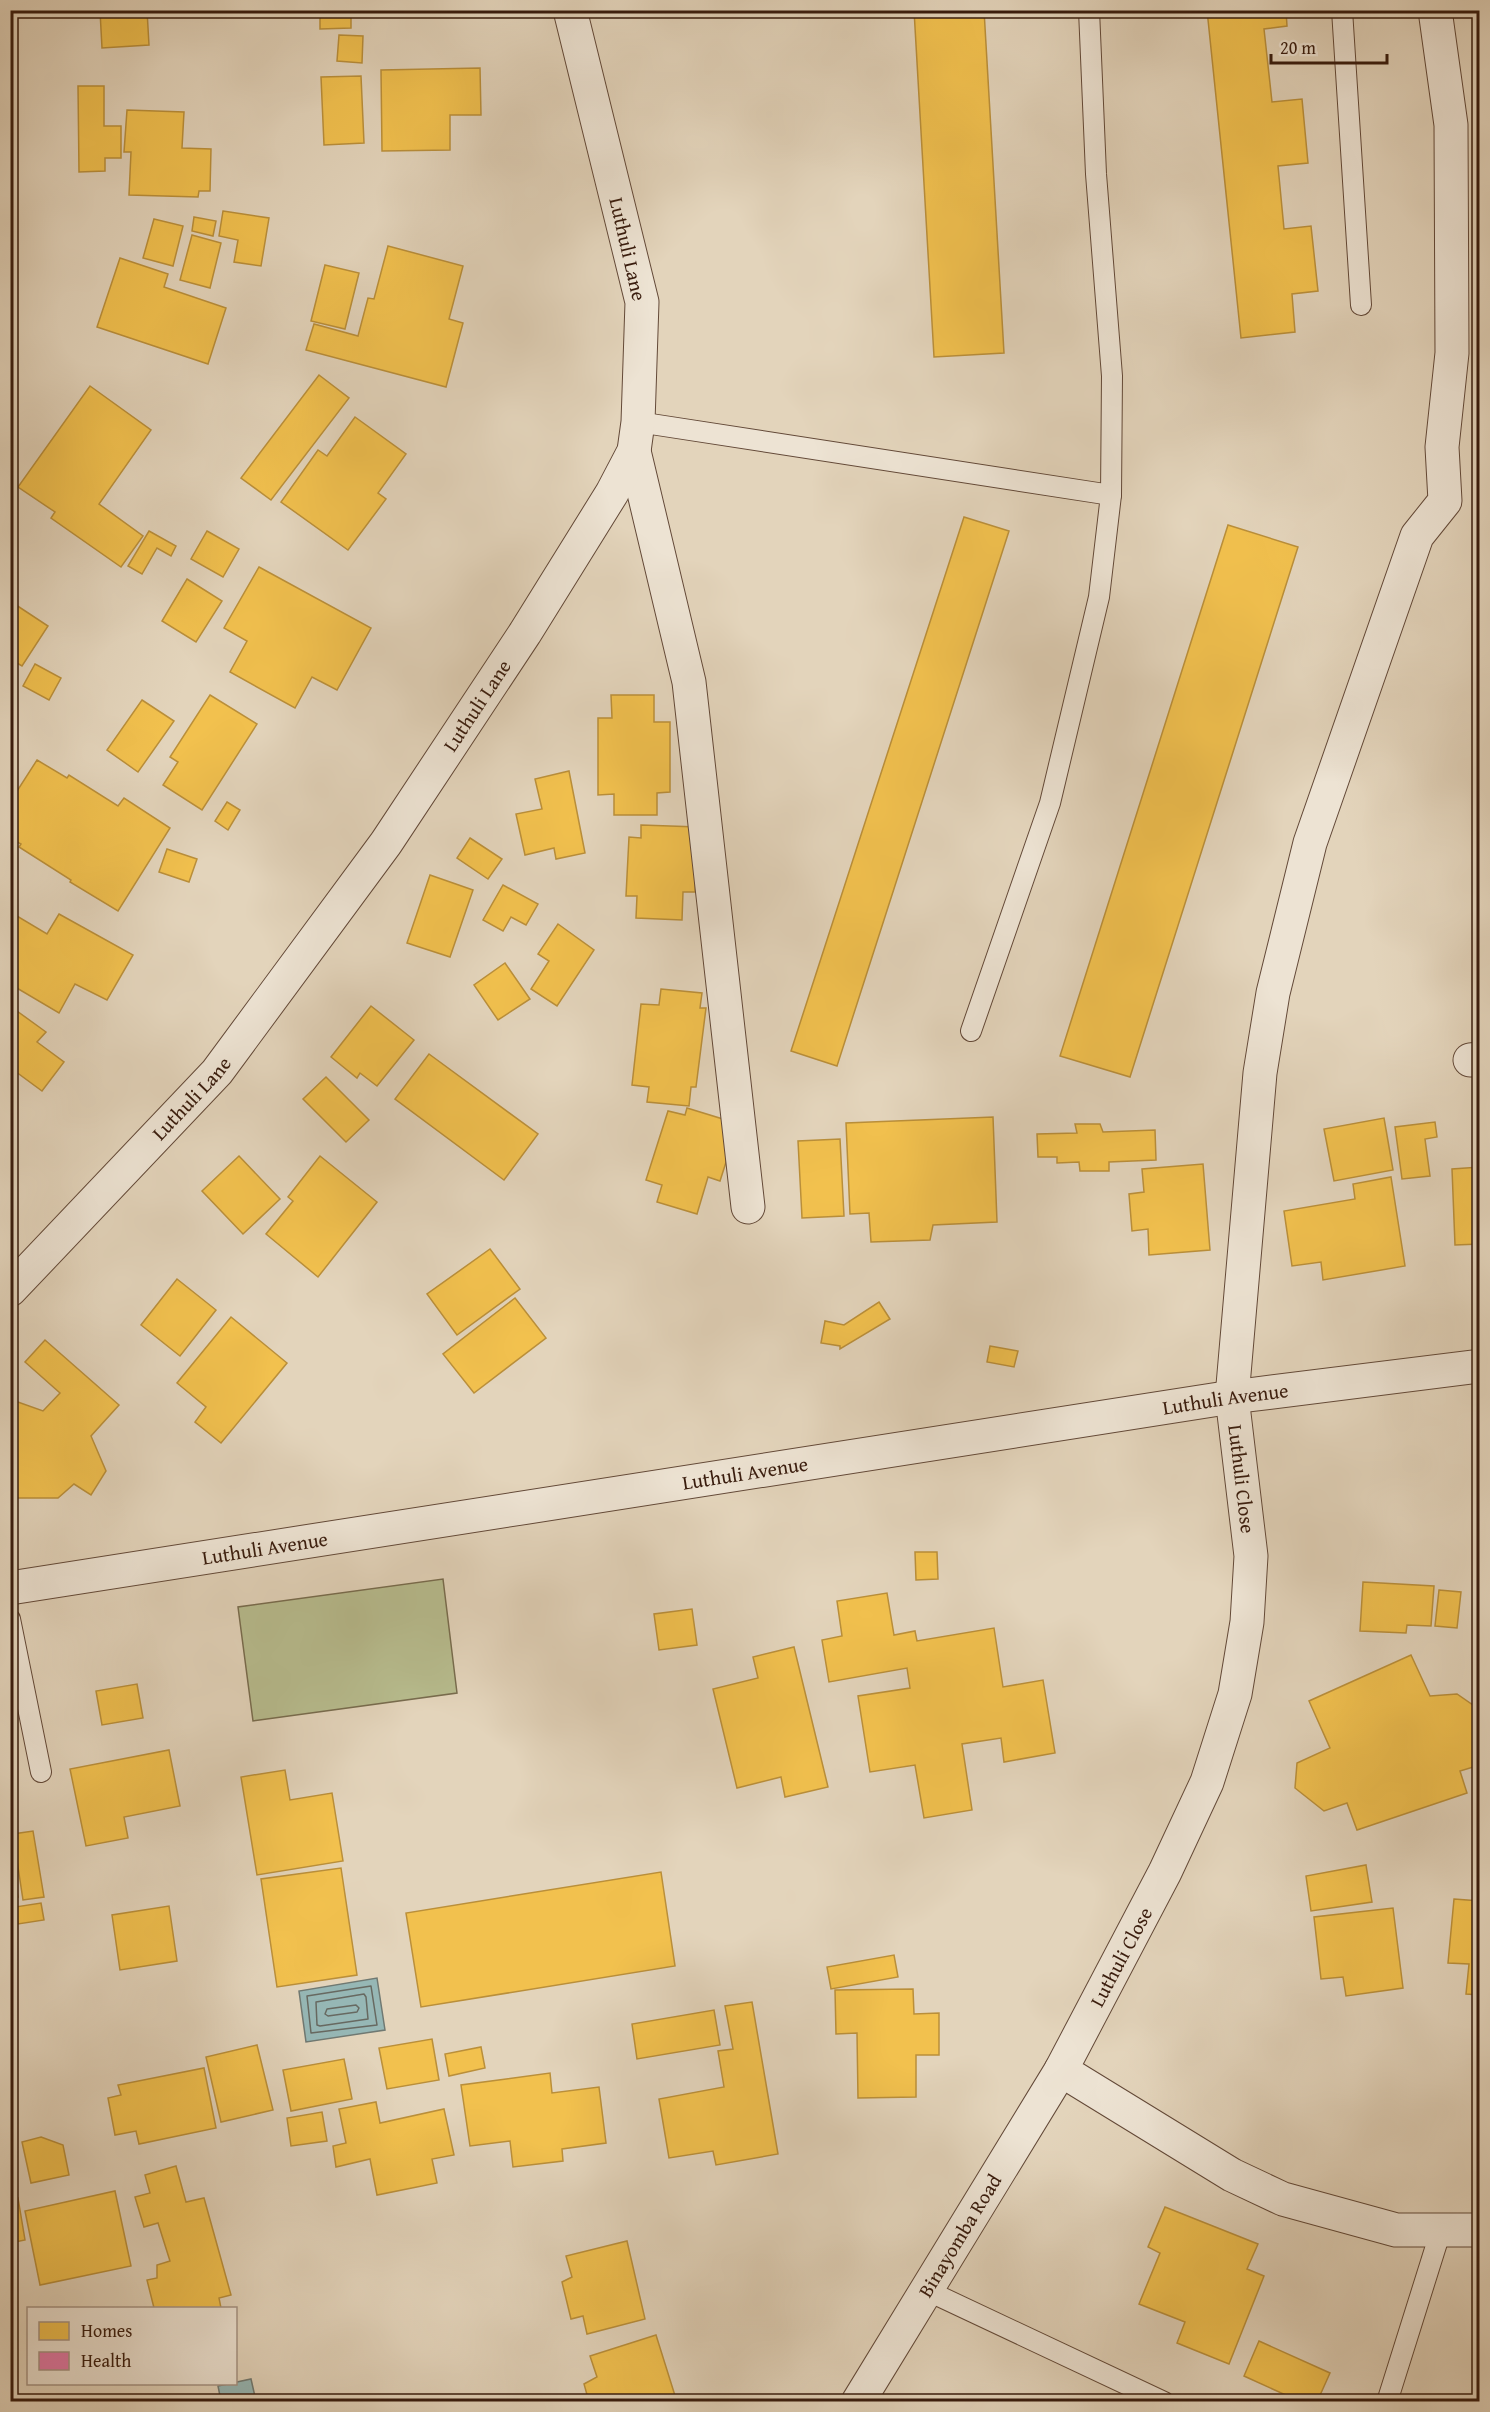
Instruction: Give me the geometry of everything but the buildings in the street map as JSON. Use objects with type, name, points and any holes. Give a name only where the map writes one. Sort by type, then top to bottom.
[{"type":"street","name":"Luthuli Lane","points":[[10,1290],[217,1072],[386,843],[525,633],[612,493],[636,436],[642,302],[570,10]]},
{"type":"street","name":"Luthuli Close","points":[[1061,2070],[1165,1872],[1208,1782],[1235,1694],[1247,1622],[1251,1556],[1232,1397],[1252,1150],[1272,993],[1311,843],[1417,536],[1445,501],[1442,447],[1452,353],[1451,125],[1435,10]]},
{"type":"street","points":[[636,436],[689,682],[748,1207]]},
{"type":"street","name":"Luthuli Avenue","points":[[10,1588],[1232,1397],[1479,1366]]},
{"type":"street","points":[[1061,2070],[1232,2175],[1283,2199],[1395,2230],[1479,2230]]},
{"type":"street","name":"Binayomba Road","points":[[865,2399],[926,2290],[1061,2070]]},
{"type":"lane","points":[[971,1031],[1050,803],[1099,597],[1111,495],[1112,376],[1096,174],[1089,10]]},
{"type":"lane","points":[[1342,10],[1361,305]]},
{"type":"lane","points":[[636,436],[1111,495]]},
{"type":"lane","points":[[10,1619],[41,1772]]},
{"type":"lane","points":[[1387,2402],[1441,2230]]},
{"type":"lane","points":[[926,2290],[1164,2402]]},
{"type":"green space","points":[[443,1579],[457,1693],[253,1721],[238,1607]]},
{"type":"water","points":[[377,1978],[385,2030],[306,2042],[299,1991]]},
{"type":"water","points":[[251,2379],[256,2401],[221,2401],[218,2386],[237,2385],[237,2382]]}]
